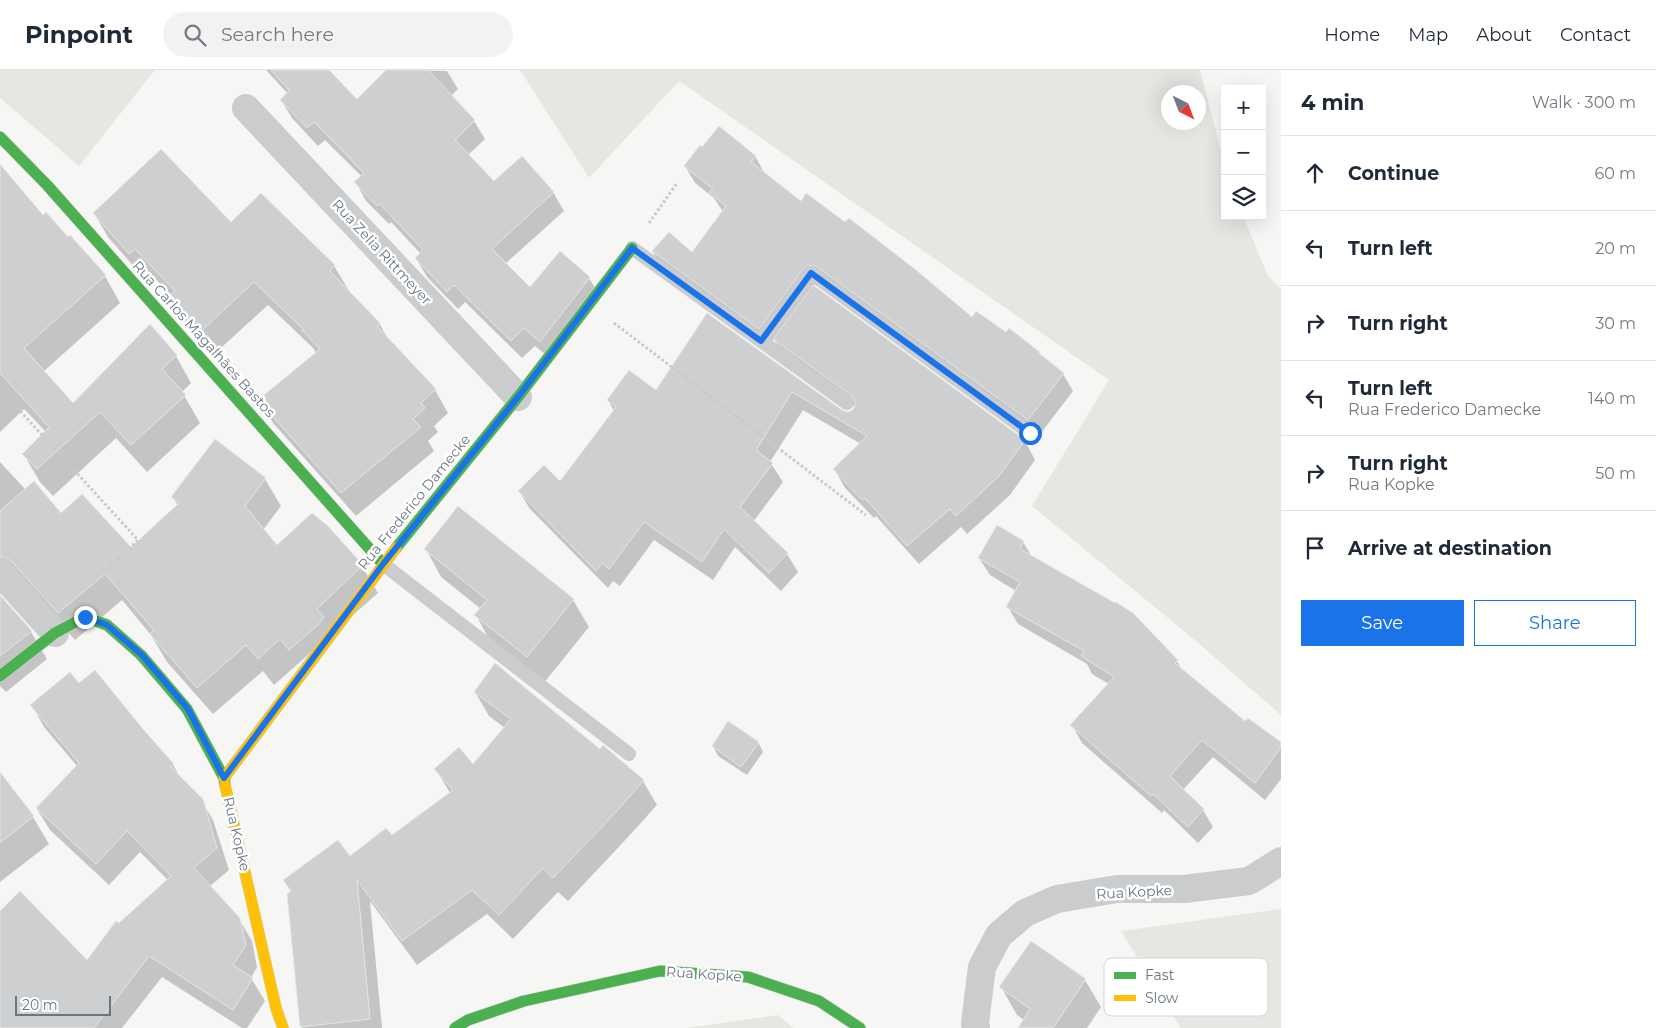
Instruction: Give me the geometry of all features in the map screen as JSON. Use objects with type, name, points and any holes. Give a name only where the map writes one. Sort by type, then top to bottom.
[{"type":"street","name":"Rua Zelia Rittmeyer","points":[[246,108],[518,397]]},
{"type":"street","name":"Rua Carlos Magalhães Bastos","points":[[0,137],[47,185],[383,564]]},
{"type":"street","name":"Rua Frederico Damecke","points":[[224,778],[383,564],[518,397],[632,248]]},
{"type":"street","points":[[0,572],[55,633]]},
{"type":"street","points":[[0,676],[55,633],[85,617]]},
{"type":"street","name":"Rua Kopke","points":[[85,617],[107,625],[142,655],[188,709],[224,778],[276,1008],[283,1028]]},
{"type":"street","name":"Rua Kopke","points":[[976,1028],[982,967],[1000,935],[1025,913],[1057,899],[1117,889],[1184,889],[1250,880],[1281,861]]},
{"type":"street","name":"Rua Kopke","points":[[455,1028],[468,1020],[524,1001],[660,971],[748,977],[818,1001],[860,1028]]},
{"type":"lane","points":[[632,248],[847,403]]},
{"type":"lane","points":[[761,341],[811,273],[1030,433]]},
{"type":"lane","points":[[383,564],[629,754]]},
{"type":"path","points":[[632,248],[677,183]]},
{"type":"path","points":[[590,305],[866,515]]},
{"type":"path","points":[[0,389],[138,540],[109,567],[85,617]]},
{"type":"shaded area","points":[[0,70],[155,70],[79,166],[0,98]]},
{"type":"shaded area","points":[[520,70],[1200,70],[1204,85],[1161,85],[1161,130],[1206,130],[1206,93],[1221,151],[1221,220],[1245,220],[1268,276],[1281,289],[1281,715],[1196,641],[1032,506],[1109,380],[679,81],[589,178]]},
{"type":"shaded area","points":[[1281,909],[1281,1028],[1181,1028],[1174,1016],[1268,1016],[1268,958],[1138,958],[1121,931]]},
{"type":"shaded area","points":[[778,1015],[793,1028],[687,1028]]},
{"type":"building","points":[[271,70],[329,70],[357,99],[386,70],[428,70],[475,120],[455,140],[494,181],[522,156],[554,192],[492,249],[530,287],[560,251],[590,277],[540,342],[524,328],[511,341],[454,285],[447,292],[415,258],[423,250],[380,204],[377,206],[354,182],[364,173],[314,122],[307,128],[280,100],[289,90]]},
{"type":"building","points":[[719,126],[756,156],[751,162],[801,201],[806,193],[845,222],[849,218],[916,270],[972,317],[976,311],[1006,332],[1009,328],[1064,373],[1028,420],[816,266],[808,265],[804,268],[759,329],[652,251],[669,232],[692,252],[726,206],[709,192],[713,189],[684,166],[700,145],[702,147]]},
{"type":"building","points":[[161,149],[231,222],[261,193],[335,265],[330,271],[380,323],[377,326],[436,389],[421,403],[425,408],[413,419],[421,427],[341,493],[258,400],[320,349],[303,329],[254,282],[199,333],[172,302],[174,299],[171,295],[175,291],[135,249],[129,254],[93,213]]},
{"type":"building","points":[[0,164],[43,215],[46,212],[68,237],[70,235],[106,275],[24,348],[73,403],[150,324],[177,355],[162,369],[186,395],[131,445],[100,412],[37,469],[22,454],[49,427],[0,373]]},
{"type":"building","points":[[813,285],[1025,440],[999,476],[956,516],[950,509],[907,546],[865,498],[862,500],[833,469],[867,436],[792,392],[756,450],[773,463],[740,507],[788,553],[769,573],[724,529],[702,562],[644,522],[609,569],[602,563],[596,571],[518,491],[544,465],[560,481],[616,407],[607,400],[629,370],[656,390],[707,313],[842,410],[851,411],[856,403],[852,396],[773,339]]},
{"type":"building","points":[[215,439],[266,478],[245,506],[277,545],[312,513],[328,526],[363,565],[317,609],[324,617],[318,625],[289,650],[280,639],[258,659],[246,645],[197,688],[150,634],[154,630],[105,574],[58,613],[12,562],[5,557],[0,557],[0,511],[34,481],[61,513],[82,494],[131,547],[179,503],[171,497]]},
{"type":"building","points":[[458,506],[574,599],[527,657],[474,615],[487,600],[424,549]]},
{"type":"building","points":[[997,525],[1024,541],[1020,549],[1133,613],[1178,660],[1175,663],[1245,721],[1248,718],[1281,742],[1281,747],[1255,783],[1202,740],[1170,776],[1204,809],[1188,827],[1153,794],[1151,796],[1070,725],[1114,677],[1081,656],[1084,651],[1006,607],[1020,582],[978,558]]},
{"type":"building","points":[[0,595],[32,631],[0,656]]},
{"type":"building","points":[[495,663],[600,749],[603,745],[644,780],[553,878],[543,868],[499,915],[472,890],[402,941],[357,880],[370,1019],[300,1027],[287,894],[291,891],[283,880],[338,840],[350,856],[386,828],[392,835],[453,790],[434,769],[459,747],[473,764],[511,719],[474,692]]},
{"type":"building","points":[[95,670],[174,764],[171,767],[203,799],[217,848],[194,868],[240,918],[246,945],[233,965],[253,978],[233,1010],[149,956],[94,1028],[0,1028],[0,911],[20,891],[87,960],[116,921],[119,923],[171,876],[127,831],[96,864],[36,808],[79,763],[30,705],[70,672],[79,683]]},
{"type":"building","points":[[728,721],[759,742],[741,767],[712,746]]},
{"type":"building","points":[[0,772],[34,816],[0,843]]},
{"type":"building","points":[[1031,941],[1086,979],[1053,1028],[1018,1028],[1030,1009],[999,987]]},
{"type":"traffic: fast","points":[[0,137],[47,185],[383,564]]},
{"type":"traffic: fast","points":[[396,548],[518,397],[632,248]]},
{"type":"traffic: fast","points":[[0,676],[55,633],[85,617],[107,625],[141,655],[187,709],[224,778],[225,785]]},
{"type":"traffic: fast","points":[[455,1028],[468,1020],[524,1001],[660,971],[748,977],[819,1001],[860,1028]]},
{"type":"traffic: slow","points":[[224,778],[396,548]]},
{"type":"traffic: slow","points":[[225,785],[276,1008],[283,1028]]},
{"type":"route","points":[[85,617],[107,625],[142,655],[188,709],[224,778],[383,564],[518,397],[632,248],[761,341],[811,273],[1030,433]]}]
